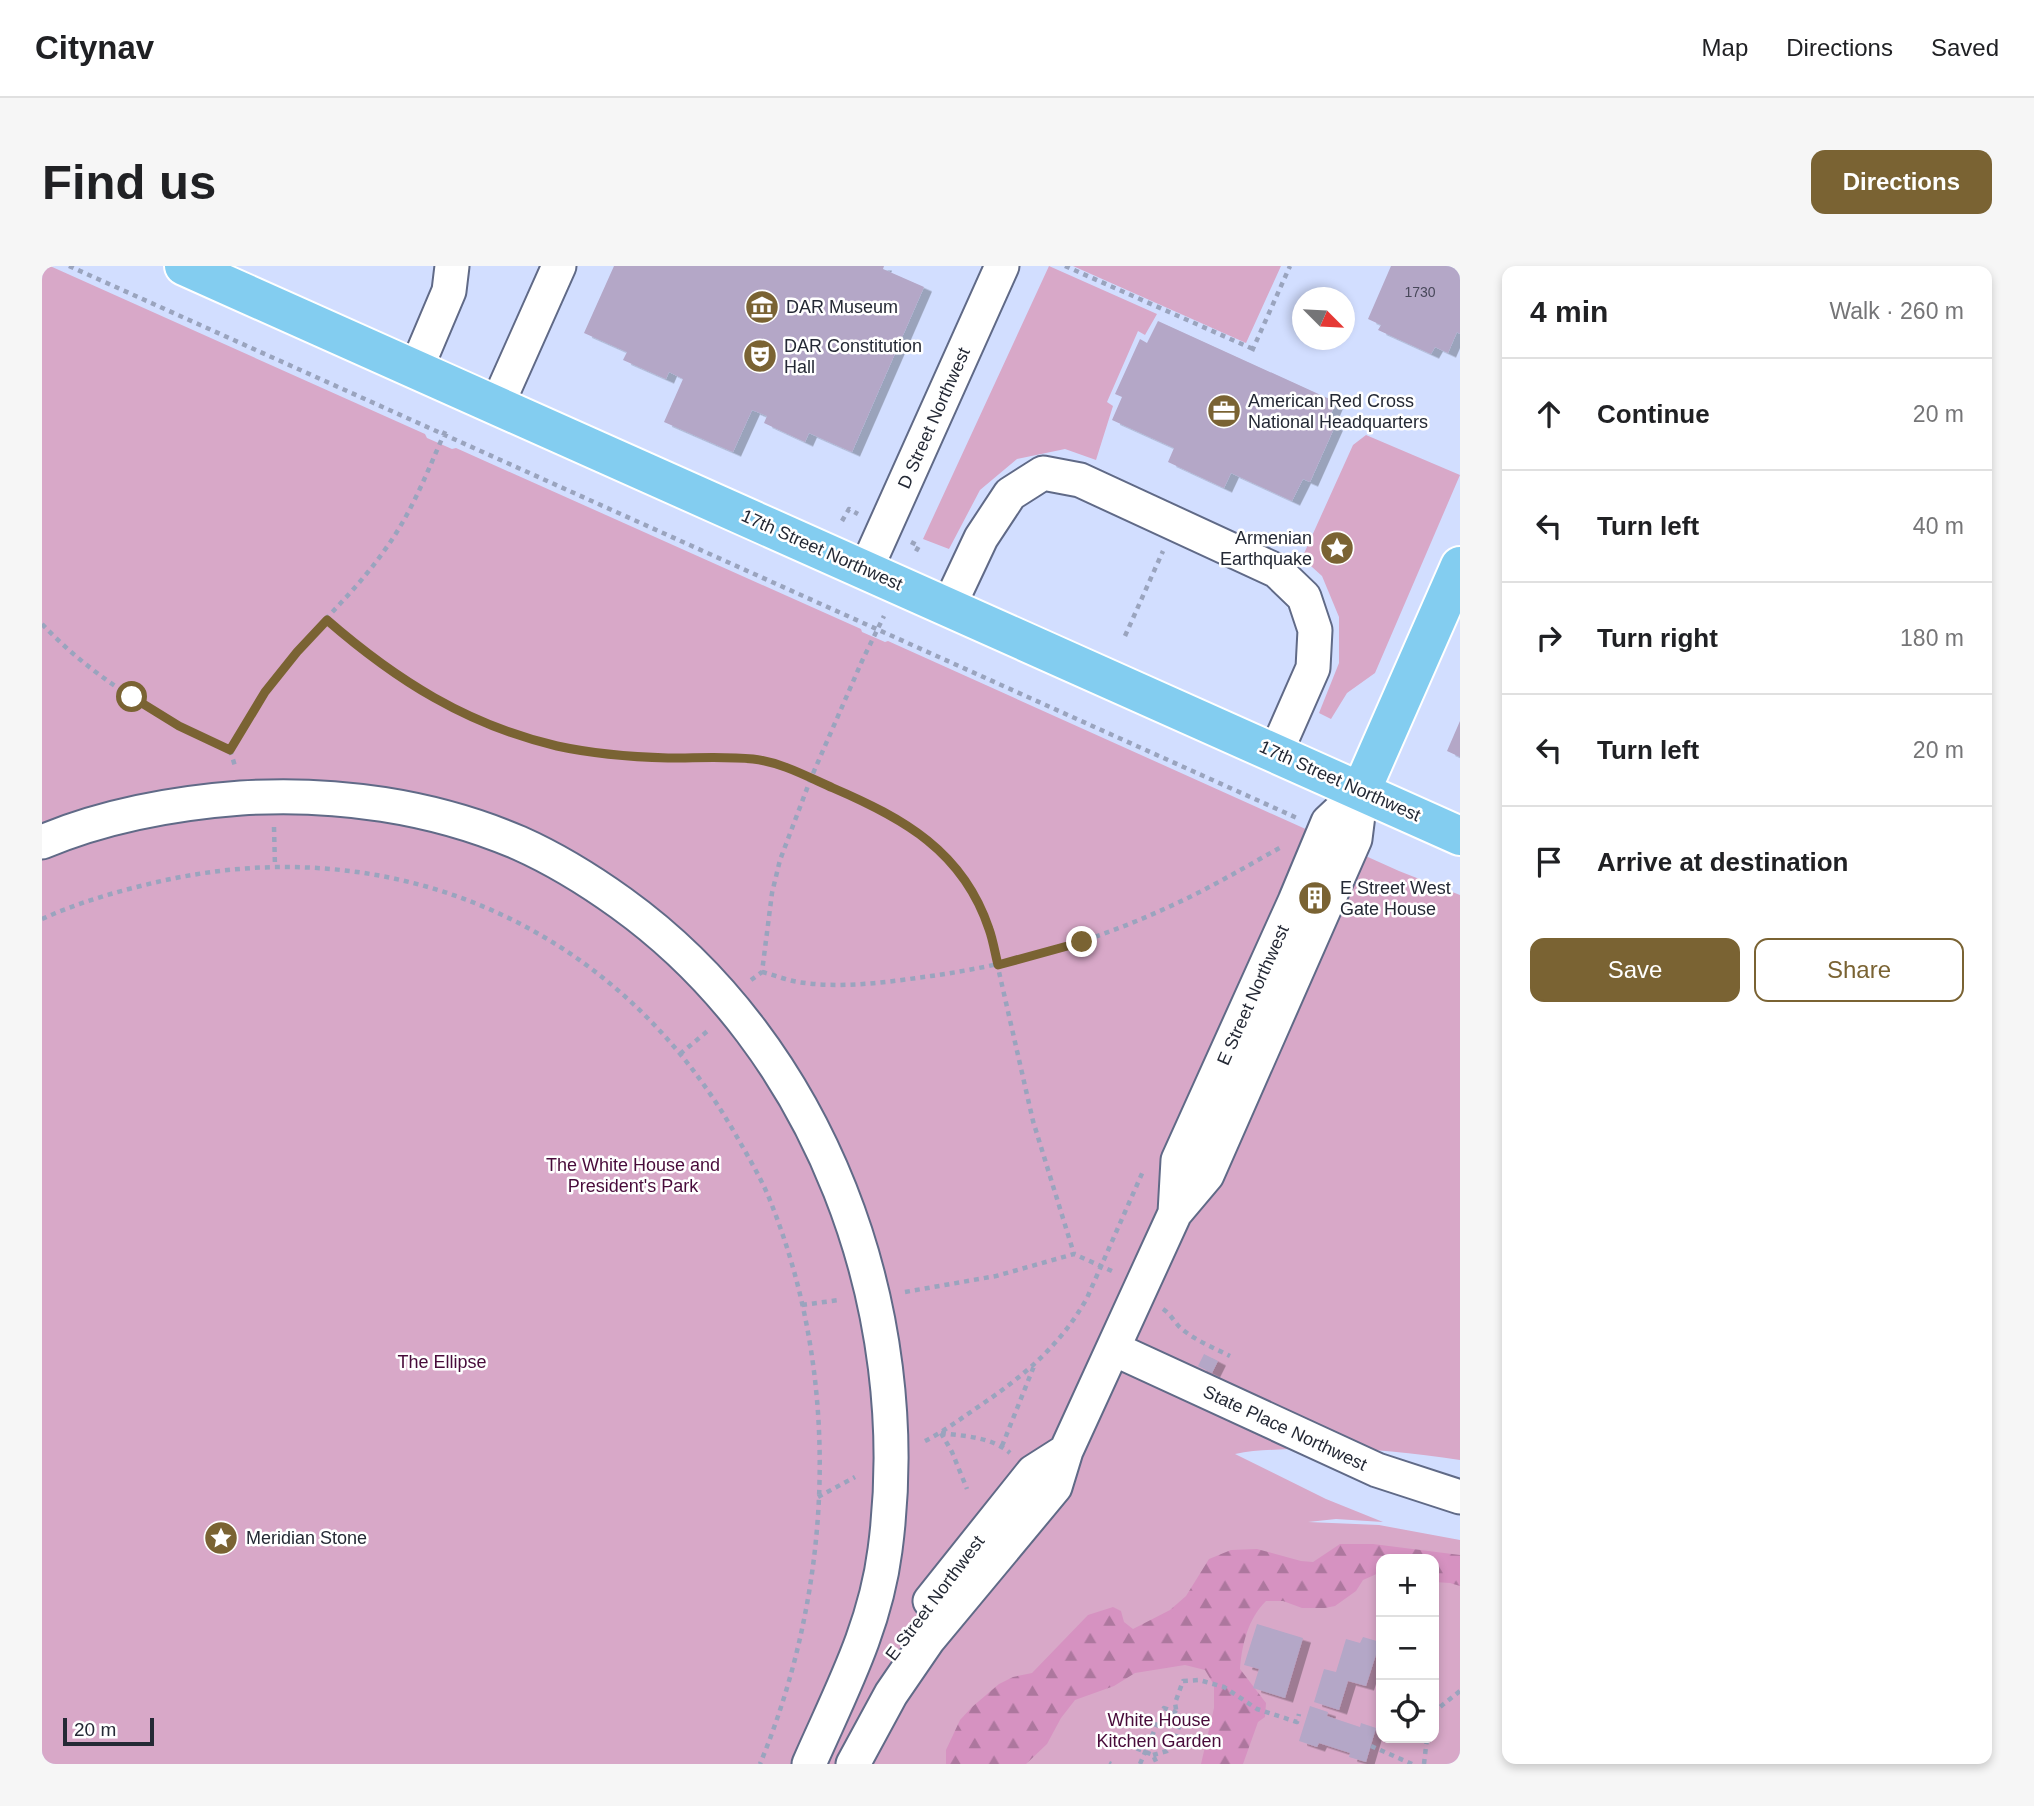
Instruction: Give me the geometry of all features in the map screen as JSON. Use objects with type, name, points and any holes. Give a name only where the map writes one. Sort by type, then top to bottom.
[{"type":"main road","name":"17th Street Northwest","points":[[184,266],[1460,836]]},
{"type":"main road","name":"E Street Northwest","points":[[1361,791],[1460,566]]},
{"type":"street","points":[[416,369],[449,291],[453,266]]},
{"type":"street","points":[[497,405],[559,266]]},
{"type":"street","name":"D Street Northwest","points":[[866,569],[1002,266]]},
{"type":"street","points":[[949,606],[981,538],[1010,494],[1042,473],[1080,480],[1278,571],[1304,597],[1315,630],[1313,668],[1276,752]]},
{"type":"street","name":"E Street Northwest","points":[[853,1764],[891,1694],[928,1640],[1055,1488],[1066,1451],[1175,1213],[1207,1175],[1292,945],[1355,839],[1361,791]]},
{"type":"street","points":[[42,842],[130,815],[244,798],[323,797],[372,802],[429,814],[518,842],[564,865],[599,887],[676,948],[730,1004],[753,1032],[810,1122],[846,1203],[860,1244],[872,1296],[888,1397],[891,1436],[890,1507],[875,1606],[862,1645],[809,1764]]},
{"type":"street","name":"State Place Northwest","points":[[1114,1349],[1377,1470],[1460,1497]]},
{"type":"street","name":"E Street Northwest","points":[[828,1764],[879,1672],[921,1612],[1033,1472],[1066,1451]]},
{"type":"path","points":[[69,266],[1297,818],[1295,831]]},
{"type":"path","points":[[1065,266],[1252,350],[1290,266]]},
{"type":"path","points":[[230,750],[265,692],[386,549],[415,499],[447,427]]},
{"type":"path","points":[[842,521],[849,509]]},
{"type":"path","points":[[1125,636],[1175,524]]},
{"type":"path","points":[[915,554],[919,547]]},
{"type":"path","points":[[803,595],[806,588]]},
{"type":"path","points":[[327,620],[364,653],[427,695],[460,713],[526,737],[559,746],[625,756],[755,759],[780,765],[874,806],[924,836],[964,879],[989,928],[1033,1121],[1074,1254]]},
{"type":"path","points":[[751,980],[762,972],[772,894],[780,860],[811,778],[882,622]]},
{"type":"path","points":[[42,624],[90,667],[132,697],[179,726],[230,750],[236,766]]},
{"type":"path","points":[[274,827],[275,867]]},
{"type":"path","points":[[762,972],[798,982],[868,983],[998,965],[1038,955],[1129,924],[1207,889],[1290,842],[1286,853]]},
{"type":"path","points":[[42,919],[112,894],[170,879],[230,870],[275,867],[340,869],[374,874],[462,897],[546,938],[593,970],[639,1010],[680,1054],[724,1114],[773,1207],[802,1305],[815,1383],[818,1426],[815,1557],[799,1647],[786,1693],[760,1764]]},
{"type":"path","points":[[680,1054],[710,1029]]},
{"type":"path","points":[[925,1441],[941,1433],[1034,1366],[1075,1319],[1146,1165]]},
{"type":"path","points":[[905,1292],[996,1276],[1074,1254],[1115,1272]]},
{"type":"path","points":[[802,1305],[839,1300]]},
{"type":"path","points":[[1159,1306],[1170,1314],[1179,1328],[1186,1333],[1230,1356]]},
{"type":"path","points":[[1002,1446],[1034,1366]]},
{"type":"path","points":[[941,1433],[1002,1446],[1012,1455]]},
{"type":"path","points":[[941,1433],[967,1489]]},
{"type":"path","points":[[818,1497],[855,1477]]},
{"type":"path","points":[[1118,1741],[1153,1755],[1167,1751],[1175,1743],[1180,1727],[1175,1703],[1183,1681],[1199,1680],[1224,1688],[1257,1709],[1297,1722],[1299,1714]]},
{"type":"path","points":[[1439,1708],[1460,1691]]},
{"type":"path","points":[[1140,1764],[1164,1709],[1177,1713]]},
{"type":"path","points":[[1424,1764],[1426,1743]]},
{"type":"path","points":[[1371,1746],[1399,1762],[1412,1764]]},
{"type":"path","points":[[1153,1755],[1157,1764]]},
{"type":"green space","name":"The White House and President's Park","points":[[42,266],[50,266],[425,434],[427,438],[452,449],[456,448],[1399,871],[1460,895],[1460,1460],[1332,1448],[1262,1450],[1235,1454],[1326,1499],[1383,1522],[1336,1519],[1308,1522],[1379,1525],[1460,1540],[1460,1764],[42,1764]]},
{"type":"green space","points":[[1049,266],[1157,314],[1145,335],[1138,331],[1107,402],[1113,406],[1096,460],[1065,449],[1017,459],[980,490],[949,549],[923,539]]},
{"type":"green space","points":[[1073,266],[1281,266],[1246,343]]},
{"type":"green space","points":[[1366,435],[1460,475],[1375,673],[1347,693],[1331,719],[1319,713],[1339,663],[1339,617],[1322,576],[1302,558],[1353,445]]},
{"type":"green space","points":[[1340,1544],[1373,1544],[1460,1555],[1460,1586],[1439,1582],[1439,1554],[1376,1554],[1376,1574],[1363,1580],[1356,1591],[1335,1606],[1302,1608],[1283,1601],[1266,1601],[1250,1624],[1241,1660],[1240,1669],[1266,1703],[1265,1717],[1258,1722],[1243,1764],[1201,1764],[1214,1708],[1214,1685],[1205,1670],[1185,1665],[1135,1673],[1114,1686],[1075,1700],[1061,1718],[1047,1744],[1026,1764],[946,1764],[946,1750],[960,1720],[972,1707],[999,1684],[1013,1677],[1032,1673],[1088,1615],[1113,1607],[1121,1611],[1124,1622],[1133,1629],[1170,1610],[1186,1596],[1209,1559],[1231,1550],[1257,1549],[1313,1562]]},
{"type":"building","name":"DAR Constitution Hall","points":[[614,266],[884,266],[883,269],[924,287],[852,452],[809,433],[805,442],[764,423],[767,416],[752,410],[733,452],[664,422],[683,379],[669,372],[666,379],[623,360],[627,352],[584,333]]},
{"type":"building","points":[[1391,266],[1460,266],[1460,334],[1457,332],[1448,353],[1435,347],[1431,354],[1378,330],[1381,325],[1368,319]]},
{"type":"building","name":"American Red Cross National Headquarters","points":[[1158,321],[1336,402],[1327,423],[1335,426],[1310,482],[1303,479],[1292,501],[1231,473],[1224,488],[1168,462],[1174,448],[1112,420],[1122,397],[1115,394],[1140,339],[1147,343]]},
{"type":"building","points":[[1460,721],[1460,757],[1447,751]]},
{"type":"building","points":[[1204,1354],[1218,1361],[1212,1373],[1198,1366]]},
{"type":"building","points":[[1257,1624],[1303,1638],[1285,1698],[1253,1688],[1259,1669],[1244,1665]]},
{"type":"building","points":[[1363,1637],[1376,1641],[1376,1655],[1366,1686],[1348,1681],[1339,1710],[1314,1702],[1324,1669],[1336,1672],[1346,1639],[1360,1643]]},
{"type":"building","points":[[1310,1706],[1328,1712],[1327,1716],[1360,1727],[1361,1723],[1376,1728],[1366,1762],[1349,1757],[1350,1753],[1319,1743],[1317,1747],[1299,1741]]},
{"type":"place","name":"DAR Museum","points":[[762,307]]},
{"type":"place","name":"DAR Constitution Hall","points":[[760,356]]},
{"type":"place","name":"American Red Cross National Headquarters","points":[[1224,411]]},
{"type":"place","name":"Armenian Earthquake","points":[[1337,548]]},
{"type":"place","name":"E Street West Gate House","points":[[1315,898]]},
{"type":"place","name":"Meridian Stone","points":[[221,1538]]},
{"type":"route","points":[[132,697],[179,726],[230,750],[265,692],[327,620],[364,653],[427,695],[460,713],[493,726],[559,746],[591,752],[669,758],[755,759],[780,765],[874,806],[924,836],[964,879],[989,928],[998,965],[1082,942]]},
{"type":"park label","name":"The Ellipse","points":[[442,1362]]},
{"type":"park label","name":"White House Kitchen Garden","points":[[1159,1730]]}]
